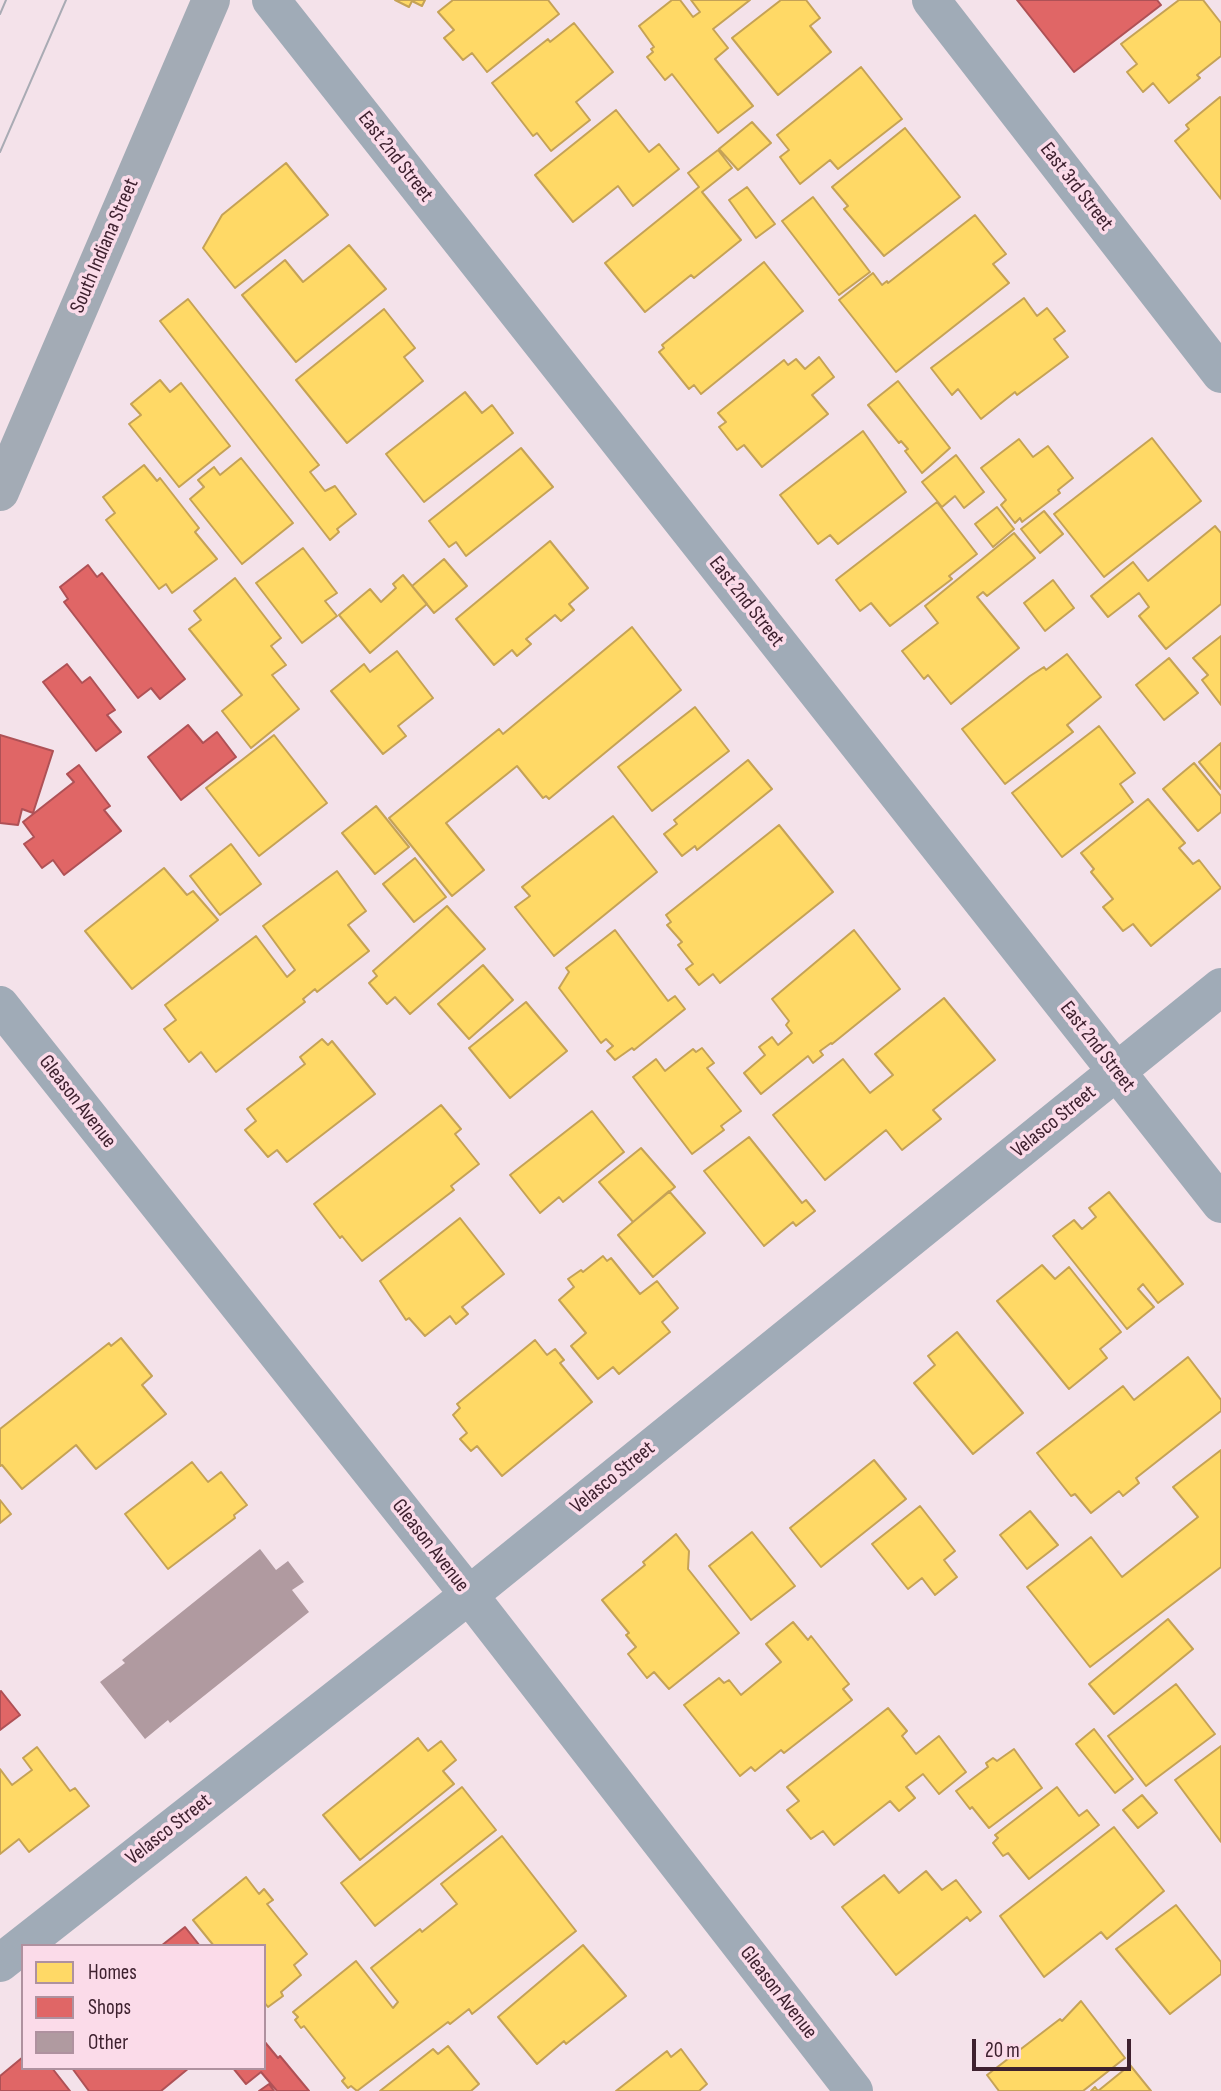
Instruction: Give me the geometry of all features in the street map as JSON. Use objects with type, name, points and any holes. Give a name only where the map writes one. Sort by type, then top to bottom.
[{"type":"street","name":"South Indiana Street","points":[[0,492],[211,0]]},
{"type":"street","name":"East 2nd Street","points":[[271,0],[1221,1204]]},
{"type":"street","name":"East 3rd Street","points":[[931,0],[1221,374]]},
{"type":"street","name":"Velasco Street","points":[[24,1944],[469,1595],[1221,987]]},
{"type":"street","name":"Gleason Avenue","points":[[0,1005],[469,1595],[854,2091]]},
{"type":"street","name":"Velasco Street","points":[[0,1963],[21,1947]]},
{"type":"building: Homes","points":[[395,0],[425,0],[422,6],[412,1],[409,7]]},
{"type":"building: Homes","points":[[453,0],[548,0],[559,14],[487,72],[472,53],[463,60],[444,38],[454,30],[438,12]]},
{"type":"building: Homes","points":[[672,0],[680,0],[693,17],[700,12],[691,0],[750,0],[713,29],[728,48],[715,59],[753,106],[718,133],[672,74],[665,80],[647,57],[654,47],[639,26]]},
{"type":"building: Homes","points":[[781,0],[806,0],[820,18],[810,26],[831,52],[778,95],[732,38]]},
{"type":"building: Homes","points":[[1179,0],[1203,0],[1221,23],[1221,56],[1197,75],[1200,78],[1169,103],[1153,83],[1143,92],[1127,72],[1137,64],[1121,44]]},
{"type":"building: Homes","points":[[574,23],[613,72],[576,102],[590,120],[551,151],[537,133],[533,136],[492,83],[548,39],[550,42]]},
{"type":"building: Homes","points":[[861,67],[902,119],[838,169],[830,160],[800,184],[780,157],[789,150],[777,135]]},
{"type":"building: Homes","points":[[1220,97],[1221,199],[1175,141],[1189,129],[1186,125]]},
{"type":"building: Homes","points":[[616,110],[649,152],[659,144],[679,169],[633,206],[618,186],[573,222],[535,175]]},
{"type":"building: Homes","points":[[752,122],[771,143],[738,170],[719,149]]},
{"type":"building: Homes","points":[[905,128],[960,197],[884,256],[844,209],[848,206],[832,187]]},
{"type":"building: Homes","points":[[718,150],[732,168],[702,192],[741,240],[694,278],[691,275],[645,312],[605,263],[699,187],[688,173]]},
{"type":"building: Homes","points":[[286,163],[328,215],[235,288],[203,248],[222,215]]},
{"type":"building: Homes","points":[[747,187],[775,224],[756,238],[729,200]]},
{"type":"building: Homes","points":[[813,197],[870,272],[839,295],[782,221]]},
{"type":"building: Homes","points":[[975,215],[1006,254],[993,264],[1009,283],[896,372],[839,300],[873,273],[882,285],[887,281],[888,283]]},
{"type":"building: Homes","points":[[349,245],[386,289],[296,362],[242,295],[285,260],[303,282]]},
{"type":"building: Homes","points":[[764,262],[803,311],[701,394],[694,385],[689,389],[659,352],[664,348],[662,345]]},
{"type":"building: Homes","points":[[1024,298],[1037,316],[1047,308],[1065,331],[1054,339],[1068,357],[1017,395],[1015,392],[981,419],[958,389],[952,395],[931,368]]},
{"type":"building: Homes","points":[[188,299],[319,465],[310,472],[325,491],[335,486],[356,514],[337,529],[339,532],[330,540],[160,321]]},
{"type":"building: Homes","points":[[384,309],[415,348],[404,357],[423,381],[347,443],[296,380]]},
{"type":"building: Homes","points":[[819,357],[834,377],[812,395],[828,414],[762,467],[744,445],[737,450],[719,427],[726,422],[718,413],[784,360],[788,365],[796,359],[805,369]]},
{"type":"building: Homes","points":[[160,380],[170,392],[181,383],[230,446],[179,487],[129,424],[141,415],[131,404]]},
{"type":"building: Homes","points":[[898,381],[950,448],[922,473],[905,451],[908,449],[901,441],[899,443],[868,405]]},
{"type":"building: Homes","points":[[465,392],[482,413],[492,405],[513,433],[424,502],[386,454]]},
{"type":"building: Homes","points":[[863,431],[906,492],[838,544],[830,535],[818,544],[780,495]]},
{"type":"building: Homes","points":[[1152,438],[1201,501],[1104,577],[1054,514]]},
{"type":"building: Homes","points":[[1019,439],[1033,457],[1048,446],[1073,478],[1058,490],[1060,493],[1022,522],[1020,518],[1015,523],[1001,505],[1006,500],[981,468]]},
{"type":"building: Homes","points":[[521,448],[553,487],[466,556],[456,542],[449,547],[429,521]]},
{"type":"building: Homes","points":[[956,455],[984,492],[964,508],[955,496],[942,507],[922,482]]},
{"type":"building: Homes","points":[[241,458],[293,523],[242,564],[190,499],[204,487],[198,480],[214,467],[220,475]]},
{"type":"building: Homes","points":[[144,465],[157,481],[160,478],[199,528],[195,532],[217,559],[172,593],[166,584],[159,589],[106,520],[115,513],[103,497]]},
{"type":"building: Homes","points":[[937,502],[977,554],[949,576],[952,579],[890,626],[871,603],[860,611],[836,580]]},
{"type":"building: Homes","points":[[997,507],[1014,529],[993,547],[975,524]]},
{"type":"building: Homes","points":[[1044,511],[1063,534],[1040,553],[1021,529]]},
{"type":"building: Homes","points":[[1215,526],[1221,533],[1221,604],[1166,649],[1139,616],[1149,607],[1139,593],[1108,617],[1091,596],[1133,562],[1148,581]]},
{"type":"building: Homes","points":[[1014,533],[1035,558],[987,596],[983,592],[977,597],[1019,648],[951,704],[928,675],[924,679],[902,651],[938,623],[925,606]]},
{"type":"building: Homes","points":[[550,541],[588,588],[569,604],[574,610],[561,621],[555,615],[526,639],[531,644],[517,656],[512,650],[494,665],[456,619]]},
{"type":"building: Homes","points":[[303,548],[337,593],[325,601],[337,616],[302,643],[256,583]]},
{"type":"building: Homes","points":[[444,559],[467,586],[434,613],[412,586]]},
{"type":"building: Homes","points":[[403,575],[427,604],[370,653],[339,615],[370,589],[381,602],[396,588],[393,584]]},
{"type":"building: Homes","points":[[235,578],[281,638],[271,646],[286,665],[272,675],[299,709],[251,748],[222,711],[242,695],[189,629],[201,620],[194,611]]},
{"type":"building: Homes","points":[[1053,580],[1074,608],[1045,631],[1024,603]]},
{"type":"building: Homes","points":[[632,627],[681,690],[549,799],[546,796],[543,798],[517,766],[446,823],[484,870],[452,896],[389,818],[499,729],[503,734]]},
{"type":"building: Homes","points":[[1221,636],[1221,705],[1202,680],[1208,675],[1193,658]]},
{"type":"building: Homes","points":[[397,651],[433,698],[398,726],[406,736],[383,754],[331,691],[364,664],[370,672]]},
{"type":"building: Homes","points":[[1067,654],[1101,697],[1067,725],[1073,732],[1005,784],[962,729],[1030,676],[1044,667],[1046,670]]},
{"type":"building: Homes","points":[[1169,658],[1198,693],[1164,720],[1136,685]]},
{"type":"building: Homes","points":[[695,707],[729,751],[652,811],[618,767]]},
{"type":"building: Homes","points":[[1099,726],[1135,773],[1120,784],[1133,802],[1062,857],[1012,793]]},
{"type":"building: Homes","points":[[274,735],[327,803],[259,856],[206,788]]},
{"type":"building: Homes","points":[[1221,743],[1221,789],[1199,762]]},
{"type":"building: Homes","points":[[748,760],[772,789],[697,850],[695,846],[682,856],[664,834],[677,824],[674,820]]},
{"type":"building: Homes","points":[[1194,763],[1221,796],[1221,812],[1198,831],[1163,789]]},
{"type":"building: Homes","points":[[1148,799],[1185,843],[1179,848],[1193,864],[1199,860],[1221,888],[1151,946],[1133,924],[1123,931],[1103,907],[1113,899],[1091,872],[1094,869],[1081,853]]},
{"type":"building: Homes","points":[[376,806],[409,847],[375,874],[342,833]]},
{"type":"building: Homes","points":[[613,816],[657,872],[554,956],[515,907],[530,896],[522,887]]},
{"type":"building: Homes","points":[[779,825],[833,892],[720,983],[713,974],[699,985],[686,969],[693,964],[678,945],[682,942],[667,925],[671,922],[666,915]]},
{"type":"building: Homes","points":[[231,844],[261,884],[220,915],[190,876]]},
{"type":"building: Homes","points":[[415,858],[446,897],[414,922],[383,884]]},
{"type":"building: Homes","points":[[164,868],[187,895],[193,891],[218,920],[132,989],[85,931]]},
{"type":"building: Homes","points":[[337,871],[366,911],[348,925],[369,951],[317,992],[315,989],[303,999],[305,1002],[216,1072],[201,1052],[189,1062],[164,1029],[176,1020],[165,1005],[256,936],[287,977],[295,970],[263,926]]},
{"type":"building: Homes","points":[[447,906],[485,949],[410,1014],[395,997],[387,1004],[369,983],[377,976],[373,971]]},
{"type":"building: Homes","points":[[615,930],[668,1001],[675,996],[685,1009],[634,1050],[632,1048],[615,1060],[607,1051],[613,1046],[606,1039],[601,1043],[559,988],[569,972],[566,968]]},
{"type":"building: Homes","points":[[854,930],[900,989],[820,1051],[823,1055],[813,1063],[808,1056],[761,1094],[744,1073],[765,1055],[759,1047],[772,1037],[778,1045],[792,1033],[786,1025],[789,1021],[772,999]]},
{"type":"building: Homes","points":[[483,965],[513,1000],[469,1039],[438,1004]]},
{"type":"building: Homes","points":[[944,998],[995,1060],[933,1110],[941,1119],[902,1150],[886,1130],[825,1180],[773,1115],[843,1059],[870,1093],[893,1075],[875,1054]]},
{"type":"building: Homes","points":[[526,1002],[567,1051],[510,1098],[469,1048]]},
{"type":"building: Homes","points":[[322,1039],[328,1045],[332,1041],[375,1094],[287,1162],[277,1150],[268,1157],[245,1130],[256,1121],[247,1109],[305,1064],[300,1057]]},
{"type":"building: Homes","points":[[702,1048],[714,1063],[707,1068],[741,1111],[721,1126],[724,1130],[692,1154],[633,1077],[656,1059],[665,1071],[693,1049],[696,1052]]},
{"type":"building: Homes","points":[[441,1105],[461,1129],[455,1134],[479,1164],[451,1186],[454,1190],[362,1261],[314,1204]]},
{"type":"building: Homes","points":[[592,1111],[624,1152],[563,1202],[559,1197],[540,1213],[510,1175]]},
{"type":"building: Homes","points":[[749,1137],[802,1203],[806,1200],[815,1211],[796,1226],[793,1222],[764,1246],[704,1171]]},
{"type":"building: Homes","points":[[641,1148],[675,1187],[633,1222],[599,1182]]},
{"type":"building: Homes","points":[[669,1191],[705,1233],[653,1277],[618,1235]]},
{"type":"building: Homes","points":[[1109,1192],[1183,1284],[1158,1303],[1143,1284],[1138,1289],[1154,1307],[1127,1329],[1053,1236],[1074,1220],[1082,1229],[1096,1217],[1089,1208]]},
{"type":"building: Homes","points":[[460,1218],[504,1274],[462,1307],[468,1314],[456,1324],[450,1316],[425,1336],[409,1318],[406,1320],[380,1281]]},
{"type":"building: Homes","points":[[603,1256],[607,1261],[611,1258],[640,1294],[657,1281],[678,1308],[662,1322],[670,1332],[619,1374],[613,1367],[598,1379],[571,1346],[586,1333],[559,1300],[574,1287],[568,1279],[581,1270],[583,1272]]},
{"type":"building: Homes","points":[[1042,1265],[1055,1279],[1069,1267],[1121,1332],[1100,1349],[1107,1358],[1069,1389],[997,1301]]},
{"type":"building: Homes","points":[[957,1332],[1023,1413],[973,1454],[914,1383],[935,1365],[928,1356]]},
{"type":"building: Homes","points":[[121,1338],[152,1376],[142,1385],[166,1414],[96,1469],[76,1445],[22,1489],[2,1465],[0,1466],[0,1429],[109,1343],[111,1346]]},
{"type":"building: Homes","points":[[535,1340],[547,1355],[555,1349],[564,1360],[560,1363],[592,1402],[502,1476],[477,1446],[471,1451],[460,1439],[467,1433],[453,1415],[460,1408],[457,1404]]},
{"type":"building: Homes","points":[[1188,1357],[1221,1400],[1221,1411],[1136,1478],[1139,1483],[1123,1496],[1119,1491],[1091,1513],[1075,1494],[1071,1496],[1037,1453],[1123,1386],[1134,1400]]},
{"type":"building: Homes","points":[[1221,1450],[1221,1567],[1090,1667],[1027,1587],[1091,1537],[1122,1577],[1198,1517],[1173,1487]]},
{"type":"building: Homes","points":[[874,1460],[906,1499],[821,1567],[790,1528]]},
{"type":"building: Homes","points":[[192,1462],[208,1482],[221,1472],[247,1505],[234,1515],[235,1518],[168,1569],[125,1514]]},
{"type":"building: Homes","points":[[0,1500],[11,1514],[0,1523]]},
{"type":"building: Homes","points":[[920,1506],[955,1551],[944,1560],[957,1577],[935,1595],[922,1578],[908,1589],[872,1544]]},
{"type":"building: Homes","points":[[1030,1511],[1058,1545],[1027,1569],[1000,1535]]},
{"type":"building: Homes","points":[[752,1532],[795,1586],[751,1620],[709,1566]]},
{"type":"building: Homes","points":[[676,1534],[689,1551],[688,1569],[739,1633],[669,1689],[654,1672],[647,1678],[628,1654],[636,1647],[626,1635],[629,1633],[602,1600],[645,1565],[643,1562]]},
{"type":"building: Homes","points":[[1168,1619],[1193,1649],[1114,1714],[1089,1684]]},
{"type":"building: Homes","points":[[793,1622],[808,1640],[811,1636],[849,1684],[843,1689],[852,1700],[784,1753],[781,1750],[755,1771],[751,1767],[740,1776],[684,1705],[719,1678],[724,1683],[729,1680],[741,1695],[781,1662],[766,1644]]},
{"type":"building: Homes","points":[[1176,1684],[1215,1734],[1146,1786],[1108,1736]]},
{"type":"building: Homes","points":[[888,1708],[907,1731],[902,1736],[916,1754],[939,1736],[966,1772],[939,1794],[923,1774],[906,1787],[915,1798],[899,1811],[890,1801],[834,1845],[823,1831],[811,1839],[787,1810],[799,1801],[787,1787]]},
{"type":"building: Homes","points":[[1094,1729],[1133,1779],[1115,1793],[1076,1744]]},
{"type":"building: Homes","points":[[418,1738],[428,1751],[441,1741],[456,1760],[443,1771],[454,1784],[360,1860],[323,1815]]},
{"type":"building: Homes","points":[[1221,1746],[1221,1842],[1175,1780]]},
{"type":"building: Homes","points":[[37,1747],[70,1791],[75,1788],[89,1806],[29,1852],[19,1839],[0,1854],[0,1769],[12,1785],[32,1770],[23,1758]]},
{"type":"building: Homes","points":[[1014,1749],[1042,1788],[989,1828],[956,1791],[988,1767],[986,1763],[993,1758],[997,1761]]},
{"type":"building: Homes","points":[[462,1787],[496,1830],[375,1926],[341,1883]]},
{"type":"building: Homes","points":[[1057,1787],[1079,1816],[1087,1810],[1099,1825],[1029,1879],[1008,1853],[1003,1856],[993,1843],[998,1838],[995,1835]]},
{"type":"building: Homes","points":[[1142,1795],[1157,1813],[1138,1828],[1123,1810]]},
{"type":"building: Homes","points":[[1114,1827],[1164,1891],[1107,1939],[1101,1932],[1044,1977],[1000,1916]]},
{"type":"building: Homes","points":[[502,1836],[576,1931],[472,2014],[469,2009],[450,2024],[448,2022],[357,2091],[351,2086],[348,2088],[342,2081],[345,2078],[304,2026],[301,2028],[295,2020],[298,2017],[293,2012],[356,1961],[393,2008],[398,2002],[371,1968],[457,1904],[441,1884]]},
{"type":"building: Homes","points":[[926,1871],[942,1890],[956,1880],[981,1912],[970,1921],[967,1917],[896,1975],[842,1907],[884,1875],[899,1893]]},
{"type":"building: Homes","points":[[246,1877],[259,1894],[264,1889],[273,1900],[267,1904],[307,1954],[294,1965],[301,1975],[281,1992],[283,1996],[268,2007],[266,1944],[212,1944],[193,1920]]},
{"type":"building: Homes","points":[[1176,1905],[1221,1962],[1221,1974],[1170,2014],[1116,1949]]},
{"type":"building: Homes","points":[[583,1945],[626,1996],[537,2064],[498,2017]]},
{"type":"building: Homes","points":[[1081,2001],[1125,2058],[1083,2091],[999,2091],[987,2075],[1060,2019],[1062,2021]]},
{"type":"building: Homes","points":[[448,2046],[479,2084],[471,2091],[380,2091],[433,2049],[438,2054]]},
{"type":"building: Homes","points":[[681,2049],[707,2084],[699,2091],[616,2091],[667,2051],[671,2057]]},
{"type":"building: Homes","points":[[1130,2065],[1151,2091],[1098,2091]]},
{"type":"building: Shops","points":[[1017,0],[1157,0],[1161,5],[1074,72]]},
{"type":"building: Shops","points":[[88,565],[97,577],[102,573],[185,679],[160,699],[151,688],[138,698],[64,602],[68,599],[60,587]]},
{"type":"building: Shops","points":[[67,664],[82,683],[90,677],[115,710],[107,715],[121,732],[96,751],[43,682]]},
{"type":"building: Shops","points":[[188,725],[203,743],[217,732],[236,757],[181,800],[148,757]]},
{"type":"building: Shops","points":[[0,735],[53,751],[33,813],[22,809],[18,825],[0,823]]},
{"type":"building: Shops","points":[[79,765],[110,806],[104,810],[121,831],[64,875],[53,860],[42,868],[24,844],[34,837],[23,822],[74,782],[67,774]]},
{"type":"building: Shops","points":[[0,1692],[20,1715],[0,1730]]},
{"type":"building: Shops","points":[[185,1927],[198,1944],[164,1944]]},
{"type":"building: Shops","points":[[266,2043],[309,2091],[277,2091],[261,2072],[246,2084],[235,2070],[266,2070]]},
{"type":"building: Shops","points":[[21,2059],[21,2070],[54,2070],[70,2091],[0,2091],[0,2076]]},
{"type":"building: Shops","points":[[73,2070],[187,2070],[161,2091],[89,2091]]},
{"type":"building: Shops","points":[[269,2084],[274,2091],[259,2091]]},
{"type":"building: Other","points":[[260,1549],[276,1570],[288,1561],[304,1582],[292,1590],[309,1612],[170,1723],[168,1720],[145,1739],[100,1682],[125,1663],[122,1660]]},
{"type":"tram line","points":[[0,14],[6,0]]},
{"type":"tram line","points":[[0,152],[66,0]]}]
